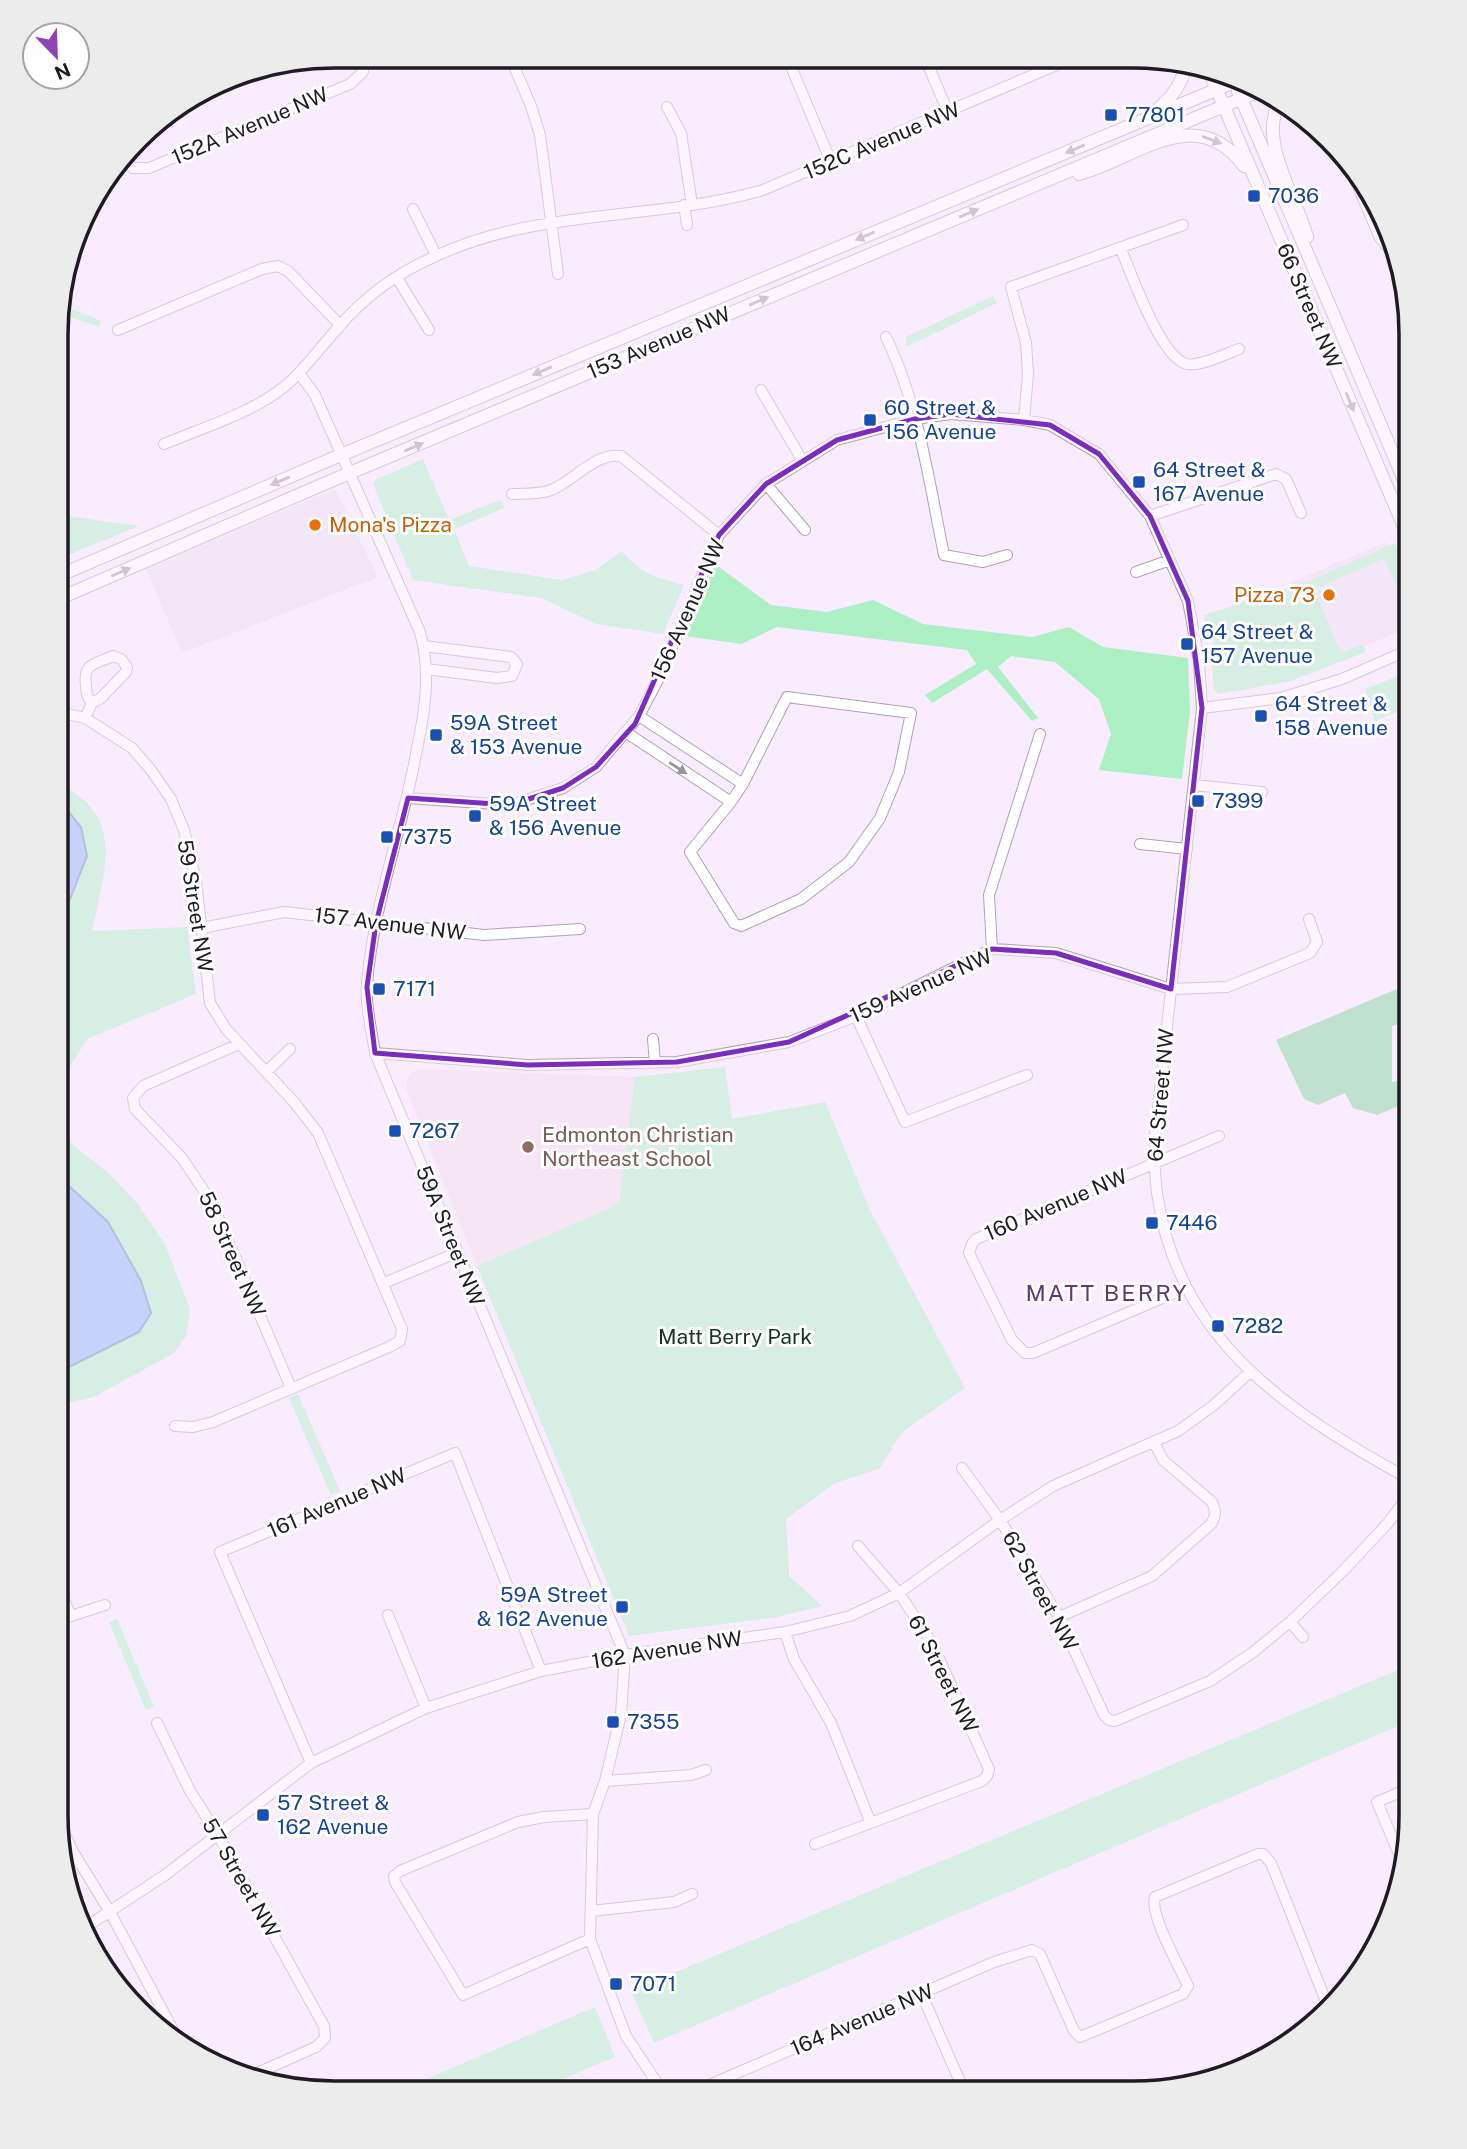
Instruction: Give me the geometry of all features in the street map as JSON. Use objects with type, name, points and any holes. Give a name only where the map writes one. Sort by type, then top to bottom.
[{"type":"main road","points":[[1138,122],[1164,105],[1184,73]]},
{"type":"main road","name":"66 Street NW","points":[[1213,80],[1399,515]]},
{"type":"main road","name":"153 Avenue NW","points":[[68,572],[1224,85]]},
{"type":"main road","name":"66 Street NW","points":[[1239,91],[1399,468]]},
{"type":"main road","name":"153 Avenue NW","points":[[68,595],[1249,96]]},
{"type":"main road","points":[[1275,110],[1271,131],[1274,151],[1301,216],[1319,282]]},
{"type":"main road","points":[[1031,187],[1093,170],[1166,139],[1186,134],[1213,138],[1223,144],[1236,155],[1256,182]]},
{"type":"street","name":"152A Avenue NW","points":[[129,165],[133,168],[149,168],[350,84],[363,72],[363,68]]},
{"type":"street","points":[[514,68],[536,121],[558,274]]},
{"type":"street","points":[[792,68],[831,162]]},
{"type":"street","points":[[929,68],[948,112]]},
{"type":"street","name":"152C Avenue NW","points":[[164,444],[257,404],[283,388],[340,325],[374,293],[436,256],[491,234],[763,190],[1050,68]]},
{"type":"street","points":[[667,107],[681,133],[688,204],[687,225]]},
{"type":"street","points":[[413,209],[436,256]]},
{"type":"street","points":[[1373,221],[1380,239]]},
{"type":"street","points":[[1024,421],[1028,374],[1026,343],[1012,287],[1183,225]]},
{"type":"street","points":[[1121,247],[1156,330],[1180,361],[1195,364],[1239,349]]},
{"type":"street","points":[[118,330],[262,270],[278,266],[288,271],[340,325]]},
{"type":"street","points":[[397,278],[429,330]]},
{"type":"street","points":[[886,337],[901,368],[915,419],[944,555],[983,562],[1007,555]]},
{"type":"street","name":"59A Street NW","points":[[299,373],[313,389],[343,454],[424,646],[426,669],[423,721],[408,798],[376,923],[367,986],[374,1053],[625,1655],[621,1714],[605,1781],[593,1814],[590,1939],[626,2036],[656,2081]]},
{"type":"street","points":[[761,390],[802,460]]},
{"type":"street","name":"156 Avenue NW","points":[[408,798],[510,804],[563,788],[596,767],[639,716],[658,680],[719,535],[766,484],[802,460],[837,440],[915,419],[951,414],[1024,421]]},
{"type":"street","name":"64 Street NW","points":[[1024,421],[1050,425],[1099,454],[1150,516],[1188,601],[1199,661],[1202,708],[1155,1136],[1157,1198],[1164,1230],[1186,1288],[1209,1326],[1250,1372],[1274,1393],[1341,1440],[1399,1474]]},
{"type":"street","points":[[512,494],[553,490],[612,454],[625,459],[719,535]]},
{"type":"street","points":[[1150,516],[1276,474],[1286,479],[1301,513]]},
{"type":"street","points":[[766,484],[805,530]]},
{"type":"street","points":[[1136,572],[1170,560]]},
{"type":"street","points":[[424,646],[511,657],[517,664],[512,676],[497,678],[426,669]]},
{"type":"street","points":[[1202,708],[1281,698],[1342,678],[1399,654]]},
{"type":"street","points":[[85,718],[92,703],[100,699],[126,672],[127,667],[121,659],[113,656],[87,670],[84,675],[87,696],[92,703]]},
{"type":"street","points":[[787,697],[911,713],[899,772],[880,818],[849,862],[801,899],[741,926],[734,923],[690,852],[731,802],[743,784],[787,697]]},
{"type":"street","name":"59 Street NW","points":[[68,714],[85,718],[132,748],[171,799],[186,839],[195,881],[210,1003],[219,1021],[306,1115],[318,1133],[401,1325],[402,1337],[389,1347],[292,1388]]},
{"type":"street","points":[[639,716],[743,784]]},
{"type":"street","points":[[626,733],[731,802]]},
{"type":"street","points":[[992,949],[989,895],[1041,734]]},
{"type":"street","points":[[1194,785],[1262,792]]},
{"type":"street","points":[[1140,844],[1187,849]]},
{"type":"street","name":"157 Avenue NW","points":[[202,928],[284,912],[484,935],[580,929]]},
{"type":"street","name":"159 Avenue NW","points":[[374,1053],[528,1065],[677,1062],[789,1042],[856,1016],[992,949],[1056,953],[1171,989],[1227,987],[1310,953],[1317,942],[1309,919]]},
{"type":"street","points":[[856,1016],[905,1122],[1027,1075]]},
{"type":"street","points":[[653,1040],[655,1063]]},
{"type":"street","name":"58 Street NW","points":[[239,1044],[143,1086],[133,1098],[138,1114],[182,1158],[212,1203],[292,1388]]},
{"type":"street","points":[[266,1072],[290,1049]]},
{"type":"street","name":"160 Avenue NW","points":[[1186,1288],[1034,1353],[1025,1353],[1012,1340],[969,1253],[976,1239],[1219,1136]]},
{"type":"street","points":[[384,1283],[456,1253]]},
{"type":"street","name":"162 Avenue NW","points":[[92,1923],[218,1835],[312,1763],[426,1708],[541,1671],[625,1655],[785,1632],[850,1616],[899,1593],[1000,1520],[1054,1486],[1178,1431],[1196,1419],[1250,1372]]},
{"type":"street","points":[[175,1426],[193,1427],[213,1422],[292,1388]]},
{"type":"street","points":[[1059,1618],[1152,1576],[1211,1524],[1216,1510],[1207,1496],[1163,1460],[1154,1442]]},
{"type":"street","name":"161 Avenue NW","points":[[312,1763],[220,1552],[455,1453],[541,1671]]},
{"type":"street","name":"62 Street NW","points":[[962,1468],[1000,1520],[1059,1618],[1101,1709],[1109,1720],[1122,1719],[1210,1681],[1252,1653],[1290,1622]]},
{"type":"street","points":[[1303,1637],[1290,1622],[1364,1549],[1399,1506]]},
{"type":"street","name":"61 Street NW","points":[[858,1546],[899,1593],[932,1643],[989,1769],[982,1781],[870,1821]]},
{"type":"street","points":[[68,1617],[106,1605]]},
{"type":"street","points":[[68,1609],[71,1616]]},
{"type":"street","points":[[388,1615],[426,1708]]},
{"type":"street","points":[[785,1632],[794,1660],[831,1723],[870,1821],[814,1844]]},
{"type":"street","name":"57 Street NW","points":[[157,1723],[182,1777],[218,1835],[321,2019],[326,2033],[322,2043],[316,2047],[262,2071]]},
{"type":"street","points":[[605,1781],[691,1775],[706,1770]]},
{"type":"street","points":[[1396,1847],[1377,1802],[1399,1793]]},
{"type":"street","points":[[590,1939],[463,1995],[395,1882],[394,1876],[400,1871],[518,1822],[544,1817],[593,1814]]},
{"type":"street","points":[[70,1845],[170,2024]]},
{"type":"street","name":"164 Avenue NW","points":[[719,2081],[994,1962],[1032,1950],[1040,1954],[1074,2031],[1080,2037],[1183,1994],[1188,1986],[1157,1917],[1153,1902],[1155,1897],[1258,1854],[1263,1854],[1271,1863],[1325,1999]]},
{"type":"street","points":[[591,1911],[674,1902],[692,1894]]},
{"type":"street","points":[[922,1995],[960,2081]]},
{"type":"highlighted area","points":[[951,414],[1050,425],[1099,454],[1150,516],[1188,601],[1202,708],[1171,989],[1056,953],[992,949],[789,1042],[677,1062],[528,1065],[375,1053],[367,987],[376,923],[408,798],[510,805],[563,788],[596,767],[635,724],[719,535],[766,484],[837,440],[915,419]]},
{"type":"shaded area","points":[[335,489],[378,577],[182,653],[146,569]]},
{"type":"shaded area","points":[[1386,542],[1399,576],[1399,632],[1323,663],[1287,584]]},
{"type":"shaded area","name":"Edmonton Christian Northeast School","points":[[420,1069],[635,1077],[619,1204],[477,1266],[406,1089],[407,1079],[412,1072]]},
{"type":"green space","points":[[993,296],[997,303],[906,347],[906,337]]},
{"type":"green space","points":[[70,308],[101,321],[99,327],[69,316]]},
{"type":"green space","points":[[423,459],[449,520],[500,500],[505,508],[454,529],[469,566],[562,580],[596,570],[622,551],[643,570],[684,585],[663,634],[596,624],[541,598],[413,580],[373,484],[375,480]]},
{"type":"green space","points":[[68,516],[139,526],[68,555]]},
{"type":"green space","points":[[1395,543],[1399,552],[1399,589],[1384,559],[1314,589],[1341,653],[1362,644],[1366,652],[1291,681],[1218,694],[1214,689],[1211,655],[1214,653],[1213,641],[1209,640],[1204,615],[1309,581]]},
{"type":"green space","points":[[715,564],[771,605],[827,612],[873,600],[923,624],[1032,637],[1069,627],[1103,647],[1188,658],[1190,712],[1182,779],[1099,770],[1111,734],[1099,699],[1055,662],[1011,656],[998,667],[1038,718],[1032,721],[987,669],[932,703],[925,695],[976,664],[967,650],[777,627],[741,644],[685,636]]},
{"type":"green space","points":[[1399,676],[1399,711],[1375,721],[1365,689]]},
{"type":"green space","points":[[68,790],[94,811],[102,828],[105,867],[92,931],[187,927],[196,994],[87,1039],[68,1070],[68,904],[87,856],[68,815]]},
{"type":"green space","points":[[1399,988],[1399,1024],[1392,1026],[1392,1082],[1399,1080],[1399,1106],[1377,1115],[1353,1108],[1345,1093],[1318,1105],[1304,1099],[1276,1040]]},
{"type":"green space","name":"Matt Berry Park","points":[[725,1067],[732,1119],[825,1102],[870,1210],[965,1388],[902,1432],[879,1469],[835,1483],[786,1519],[789,1576],[822,1606],[777,1617],[629,1636],[477,1266],[619,1204],[635,1077]]},
{"type":"green space","points":[[68,1135],[72,1144],[107,1172],[137,1203],[165,1244],[190,1309],[186,1336],[174,1353],[94,1397],[68,1403],[68,1362],[108,1222],[68,1185]]},
{"type":"green space","points":[[298,1394],[340,1491],[331,1495],[289,1398]]},
{"type":"green space","points":[[117,1619],[154,1707],[146,1710],[109,1622]]},
{"type":"green space","points":[[1399,1670],[1399,1726],[654,2043],[631,1991]]},
{"type":"green space","points":[[595,2007],[615,2057],[558,2081],[421,2081]]},
{"type":"water","points":[[68,811],[81,827],[87,856],[68,904]]},
{"type":"water","points":[[68,1185],[108,1222],[141,1281],[151,1313],[139,1332],[68,1368]]},
{"type":"place","name":"77801","points":[[1111,115]]},
{"type":"place","name":"7036","points":[[1254,196]]},
{"type":"place","name":"60 Street & 156 Avenue","points":[[870,420]]},
{"type":"place","name":"64 Street & 167 Avenue","points":[[1139,482]]},
{"type":"place","name":"Mona's Pizza","points":[[315,525]]},
{"type":"place","name":"Pizza 73","points":[[1329,595]]},
{"type":"place","name":"64 Street & 157 Avenue","points":[[1187,644]]},
{"type":"place","name":"64 Street & 158 Avenue","points":[[1261,716]]},
{"type":"place","name":"59A Street & 153 Avenue","points":[[436,735]]},
{"type":"place","name":"7399","points":[[1198,801]]},
{"type":"place","name":"59A Street & 156 Avenue","points":[[475,816]]},
{"type":"place","name":"7375","points":[[387,837]]},
{"type":"place","name":"7171","points":[[379,989]]},
{"type":"place","name":"7267","points":[[395,1131]]},
{"type":"place","name":"Edmonton Christian Northeast School","points":[[528,1147]]},
{"type":"place","name":"7446","points":[[1152,1223]]},
{"type":"place","name":"7282","points":[[1218,1326]]},
{"type":"place","name":"59A Street & 162 Avenue","points":[[622,1607]]},
{"type":"place","name":"7355","points":[[613,1722]]},
{"type":"place","name":"57 Street & 162 Avenue","points":[[263,1815]]},
{"type":"place","name":"7071","points":[[616,1984]]},
{"type":"district","name":"MATT BERRY","points":[[1107,1293]]}]
